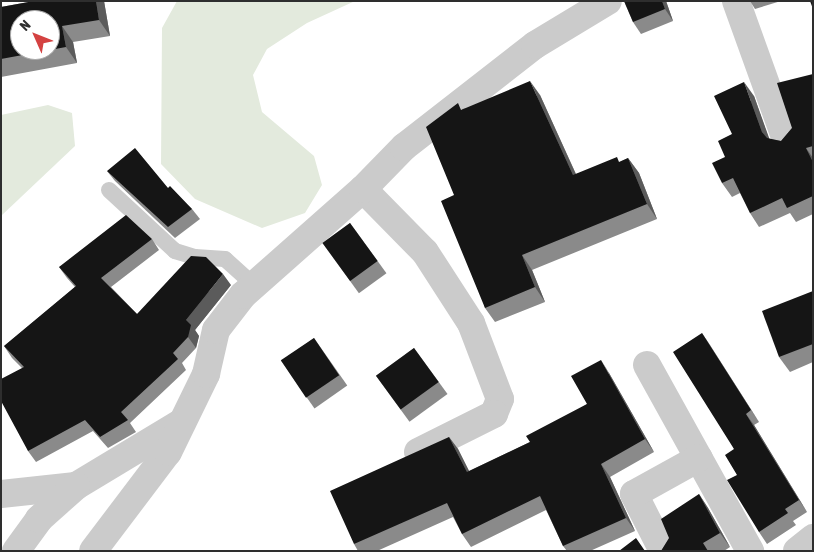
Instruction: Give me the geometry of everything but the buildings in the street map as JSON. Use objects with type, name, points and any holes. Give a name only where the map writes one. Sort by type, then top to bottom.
[{"type":"street","points":[[93,551],[168,452],[206,374],[216,330],[254,285],[363,189],[404,146],[535,45],[608,1]]},
{"type":"street","points":[[736,1],[786,140]]},
{"type":"street","points":[[363,189],[425,252],[466,315],[500,399],[494,414],[418,452]]},
{"type":"street","points":[[647,365],[750,551]]},
{"type":"street","points":[[16,551],[39,519],[76,486],[182,422]]},
{"type":"street","points":[[664,551],[634,494],[698,458]]},
{"type":"street","points":[[1,494],[76,486]]},
{"type":"street","points":[[797,551],[813,538]]},
{"type":"lane","points":[[109,190],[175,250],[195,257],[225,259],[254,285]]},
{"type":"shaded area","points":[[177,1],[355,1],[307,23],[267,49],[253,75],[262,112],[314,156],[322,185],[305,213],[262,228],[195,199],[161,164],[162,28]]},
{"type":"shaded area","points":[[48,105],[72,113],[75,146],[1,216],[1,115]]}]
